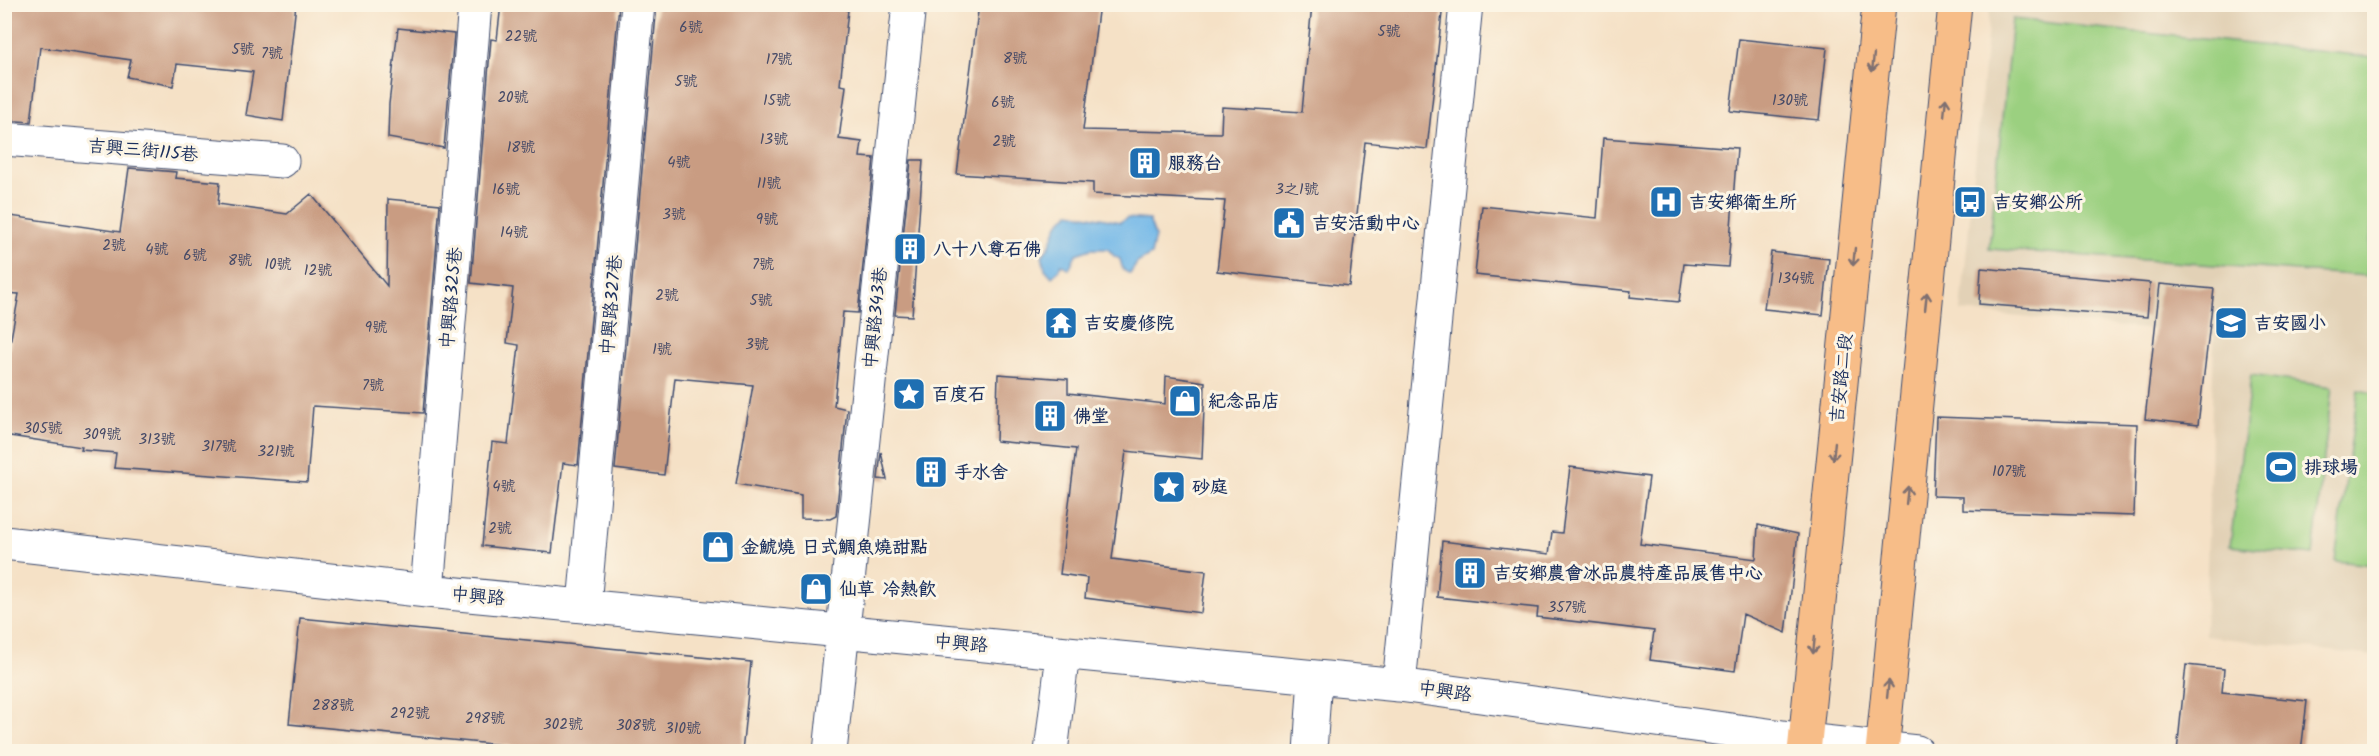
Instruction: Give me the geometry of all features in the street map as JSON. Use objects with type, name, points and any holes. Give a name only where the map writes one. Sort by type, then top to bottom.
[{"type":"main road","name":"吉安路二段","points":[[1804,746],[1879,4]]},
{"type":"main road","points":[[1882,749],[1955,4]]},
{"type":"street","name":"中興路325巷","points":[[427,591],[475,4]]},
{"type":"street","name":"中興路327巷","points":[[584,605],[638,4]]},
{"type":"street","name":"中興路343巷","points":[[830,752],[909,4]]},
{"type":"street","points":[[1399,685],[1466,4]]},
{"type":"street","name":"吉興三街115巷","points":[[4,139],[282,161]]},
{"type":"street","name":"中興路","points":[[4,543],[427,591],[1399,685],[1804,746],[1917,752]]},
{"type":"street","points":[[1051,752],[1063,653]]},
{"type":"street","points":[[1310,752],[1315,677]]},
{"type":"shaded area","name":"吉安國小","points":[[1990,5],[2374,5],[2374,656],[2205,636],[2214,336],[1961,311]]},
{"type":"green space","points":[[2012,19],[2374,57],[2374,200],[2367,276],[1989,249]]},
{"type":"green space","name":"排球場","points":[[2251,375],[2332,387],[2313,555],[2230,546]]},
{"type":"green space","name":"排球場","points":[[2358,390],[2374,393],[2374,565],[2335,561]]},
{"type":"water","points":[[1070,212],[1120,222],[1127,218],[1149,220],[1155,236],[1151,255],[1137,263],[1130,274],[1123,270],[1120,259],[1108,249],[1091,249],[1076,254],[1069,269],[1061,264],[1052,277],[1045,269],[1042,256],[1049,247],[1058,224]]},
{"type":"building","points":[[4,4],[296,4],[283,121],[246,115],[253,72],[177,64],[173,86],[127,77],[131,60],[40,47],[31,122],[4,120]]},
{"type":"building","points":[[501,4],[619,4],[578,465],[563,463],[552,553],[482,546],[492,442],[508,444],[519,345],[507,343],[513,288],[471,283],[491,39],[497,40]]},
{"type":"building","points":[[657,4],[847,4],[840,85],[846,86],[839,139],[862,142],[860,157],[874,158],[858,313],[843,312],[834,406],[847,409],[836,516],[830,519],[801,518],[801,495],[736,484],[753,385],[675,378],[664,475],[615,469]]},
{"type":"building","points":[[979,4],[1099,4],[1083,130],[1221,133],[1222,107],[1302,112],[1312,4],[1443,4],[1427,149],[1365,142],[1349,286],[1217,271],[1225,201],[1093,194],[1093,183],[957,174]]},
{"type":"building","points":[[398,28],[454,34],[444,148],[388,138],[389,104]]},
{"type":"building","points":[[1739,39],[1827,48],[1819,120],[1730,111]]},
{"type":"building","points":[[1603,138],[1737,148],[1728,267],[1684,264],[1679,302],[1630,297],[1631,291],[1475,275],[1482,206],[1597,218]]},
{"type":"building","points":[[911,160],[923,160],[912,316],[895,315]]},
{"type":"building","points":[[129,168],[176,172],[175,178],[220,182],[218,204],[287,214],[311,194],[387,286],[388,199],[440,204],[423,413],[313,406],[307,482],[114,468],[116,453],[81,450],[82,447],[4,435],[4,377],[19,294],[4,293],[4,215],[120,232]]},
{"type":"building","points":[[1771,252],[1829,259],[1823,315],[1764,309]]},
{"type":"building","points":[[1981,268],[2150,283],[2147,317],[1979,304]]},
{"type":"building","points":[[2160,284],[2214,289],[2198,425],[2145,419]]},
{"type":"building","points":[[998,374],[1068,379],[1068,393],[1165,404],[1166,376],[1205,382],[1202,459],[1126,451],[1112,559],[1206,571],[1201,613],[1085,598],[1087,578],[1060,574],[1076,449],[996,441]]},
{"type":"building","points":[[1936,417],[2137,424],[2134,516],[1963,510],[1963,497],[1933,496]]},
{"type":"building","points":[[881,452],[887,480],[878,479]]},
{"type":"building","points":[[1570,467],[1649,477],[1640,544],[1756,559],[1758,525],[1798,534],[1786,633],[1743,614],[1735,671],[1650,660],[1654,631],[1537,617],[1538,608],[1437,597],[1442,541],[1549,554],[1552,532],[1562,533]]},
{"type":"building","points":[[300,618],[751,662],[742,752],[572,752],[289,724]]},
{"type":"building","points":[[2186,665],[2224,669],[2222,692],[2307,701],[2301,752],[2177,752]]},
{"type":"place","name":"服務台","points":[[1145,163]]},
{"type":"place","name":"吉安鄉衛生所","points":[[1666,202]]},
{"type":"place","name":"吉安鄉公所","points":[[1970,202]]},
{"type":"place","name":"吉安活動中心","points":[[1289,223]]},
{"type":"place","name":"八十八尊石佛","points":[[910,249]]},
{"type":"place","name":"吉安慶修院","points":[[1061,323]]},
{"type":"place","name":"吉安國小","points":[[2231,323]]},
{"type":"place","name":"百度石","points":[[909,394]]},
{"type":"place","name":"紀念品店","points":[[1185,401]]},
{"type":"place","name":"佛堂","points":[[1050,416]]},
{"type":"place","name":"排球場","points":[[2281,467]]},
{"type":"place","name":"手水舍","points":[[931,472]]},
{"type":"place","name":"砂庭","points":[[1169,487]]},
{"type":"place","name":"金鯱燒 日式鯛魚燒甜點","points":[[718,547]]},
{"type":"place","name":"吉安鄉農會冰品農特產品展售中心","points":[[1470,573]]},
{"type":"place","name":"仙草 冷熱飲","points":[[816,589]]}]
